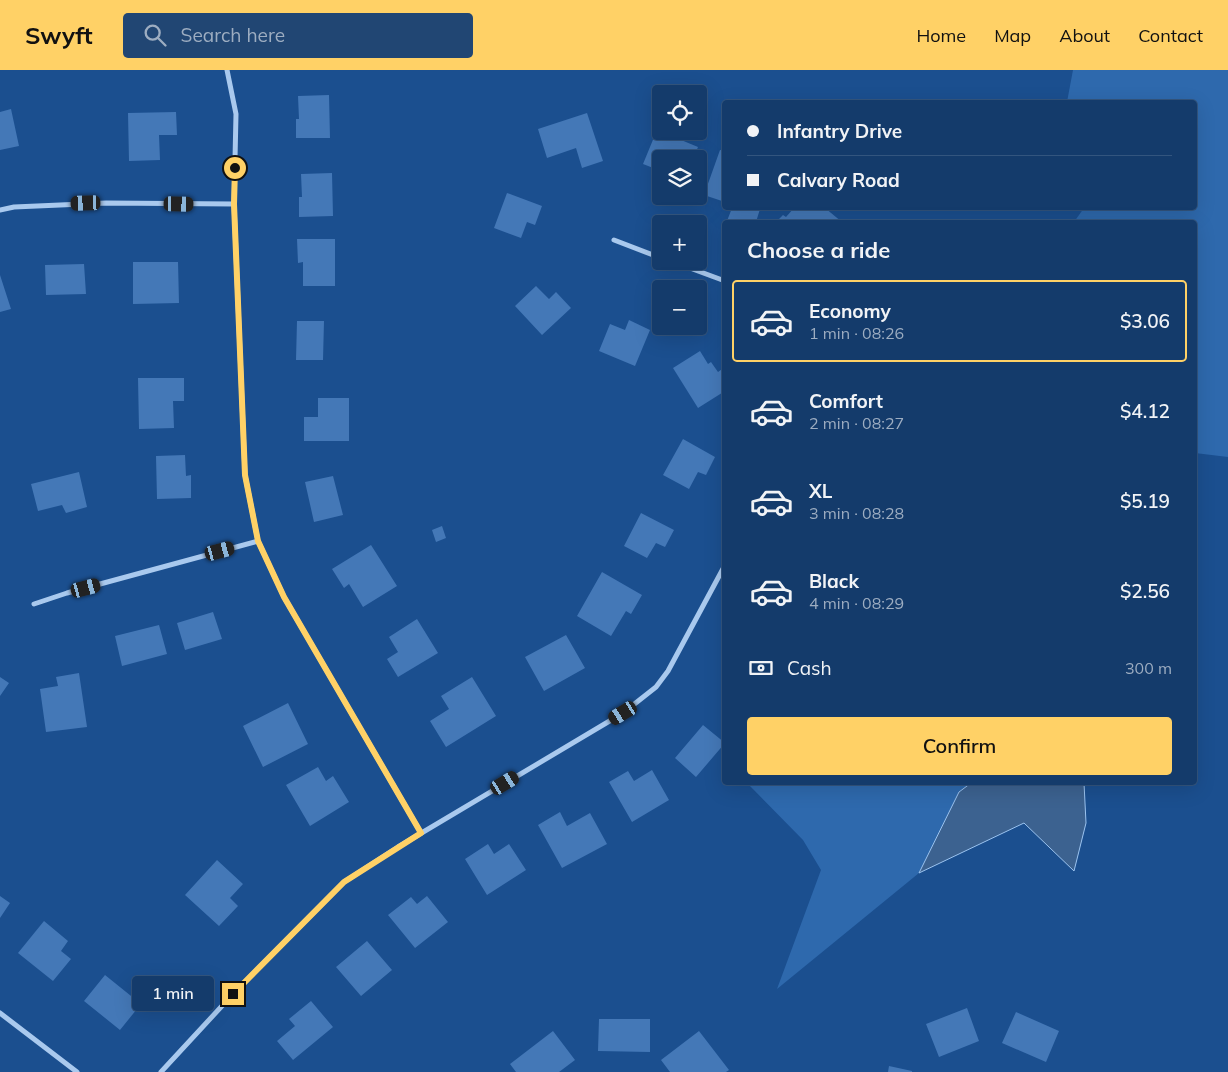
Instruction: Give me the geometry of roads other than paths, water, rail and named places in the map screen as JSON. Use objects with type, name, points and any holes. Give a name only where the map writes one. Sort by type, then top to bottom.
[{"type":"street","points":[[227,70],[236,114],[234,204],[245,475],[258,541],[284,597],[421,833]]},
{"type":"street","points":[[0,210],[14,207],[106,203],[234,204]]},
{"type":"street","points":[[614,240],[652,255]]},
{"type":"street","points":[[695,270],[722,280]]},
{"type":"street","points":[[34,604],[67,593],[258,541]]},
{"type":"street","points":[[161,1072],[233,994],[344,882],[421,833],[623,713],[656,687],[668,672],[722,571]]},
{"type":"street","points":[[0,1013],[77,1072]]}]
